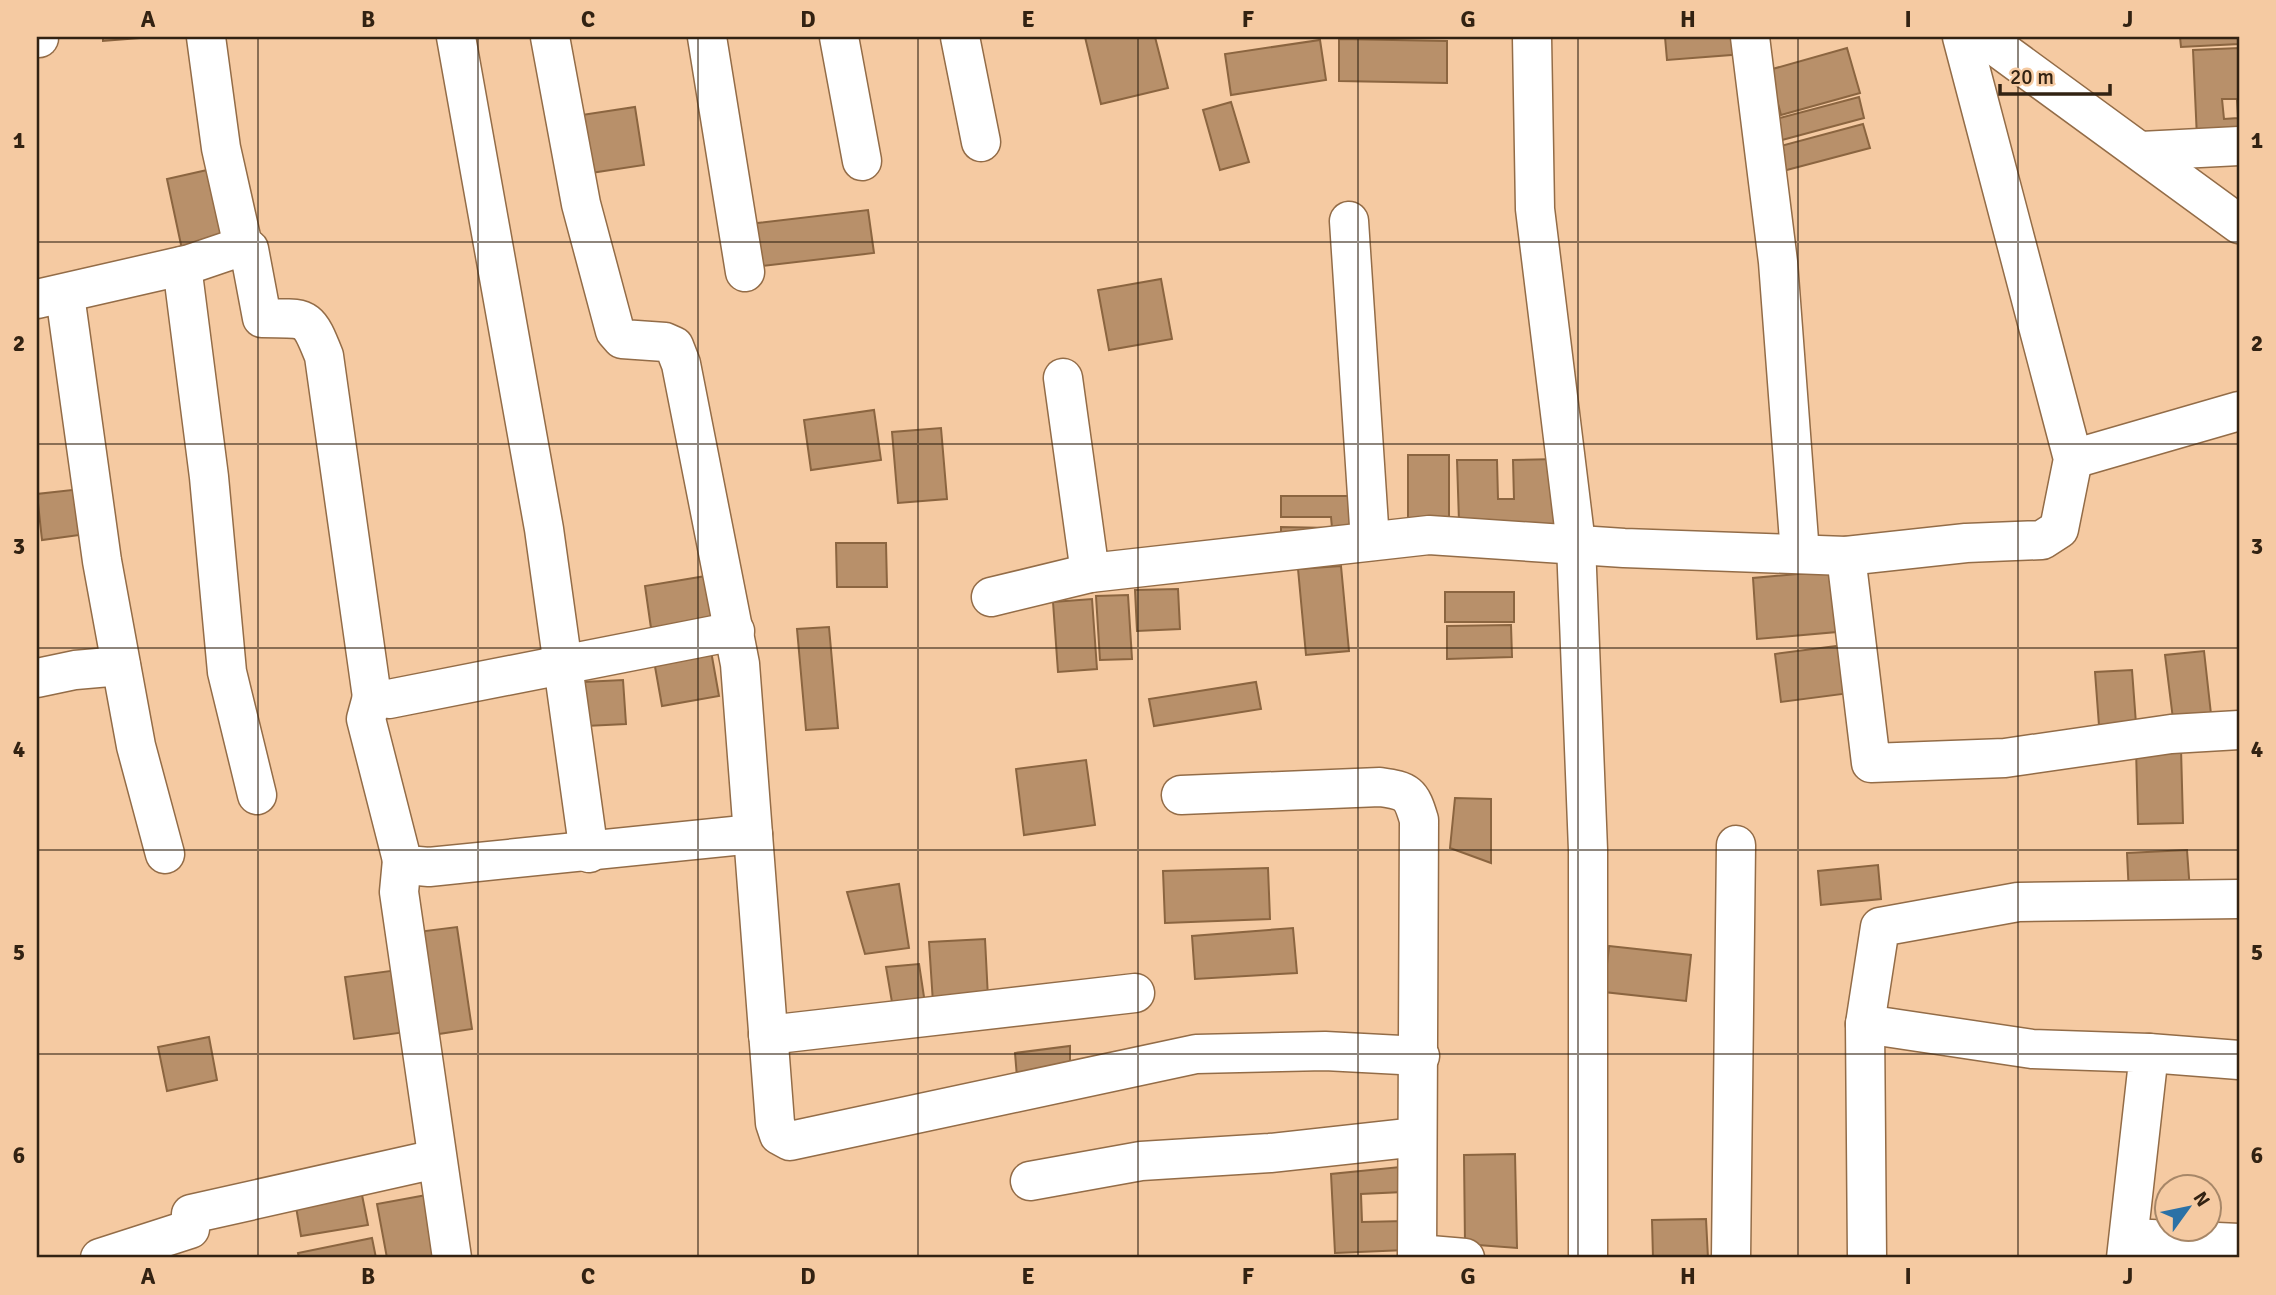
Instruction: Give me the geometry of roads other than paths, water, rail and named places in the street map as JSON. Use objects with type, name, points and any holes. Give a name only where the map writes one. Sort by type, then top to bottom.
[{"type":"street","points":[[206,37],[221,148],[243,246],[249,250],[262,318],[303,319],[312,326],[324,356],[372,697],[366,719],[402,860],[399,892],[452,1258]]},
{"type":"street","points":[[456,37],[527,433],[564,665],[589,853]]},
{"type":"street","points":[[550,37],[581,204],[615,331],[622,339],[665,342],[674,346],[681,364],[735,631],[776,1130],[790,1142],[1196,1054],[1325,1051],[1420,1056]]},
{"type":"street","points":[[707,37],[746,272]]},
{"type":"street","points":[[839,37],[862,161]]},
{"type":"street","points":[[960,37],[981,142]]},
{"type":"street","points":[[1532,37],[1535,209],[1576,544],[1588,850],[1588,1258]]},
{"type":"street","points":[[1750,37],[1778,262],[1800,554]]},
{"type":"street","points":[[991,597],[1090,573],[1429,535],[1846,556],[1966,543],[2042,540],[2059,529],[2073,459],[1962,37]]},
{"type":"street","points":[[1983,37],[2239,224]]},
{"type":"street","points":[[2141,151],[2239,146]]},
{"type":"street","points":[[1349,221],[1370,541]]},
{"type":"street","points":[[166,854],[136,746],[51,297],[182,266],[243,246]]},
{"type":"street","points":[[182,266],[209,477],[227,672],[257,795]]},
{"type":"street","points":[[1063,378],[1090,573]]},
{"type":"street","points":[[2073,459],[2239,411]]},
{"type":"street","points":[[1846,556],[1871,763],[2005,758],[2171,734],[2239,730]]},
{"type":"street","points":[[372,697],[389,699],[735,631]]},
{"type":"street","points":[[37,678],[75,670],[121,666]]},
{"type":"street","points":[[1181,795],[1380,787],[1404,790],[1413,800],[1419,820],[1417,1258]]},
{"type":"street","points":[[402,860],[413,867],[429,867],[589,853],[753,834]]},
{"type":"street","points":[[1731,1258],[1736,845]]},
{"type":"street","points":[[1867,1258],[1865,1024],[1880,927],[2018,902],[2239,899]]},
{"type":"street","points":[[768,1035],[1135,993]]},
{"type":"street","points":[[1865,1024],[2032,1049],[2149,1053],[2239,1060]]},
{"type":"street","points":[[2149,1053],[2128,1248],[2239,1243]]},
{"type":"street","points":[[1030,1181],[1141,1161],[1270,1153],[1418,1138]]},
{"type":"street","points":[[100,1258],[190,1229],[191,1214],[436,1159]]},
{"type":"street","points":[[1417,1258],[1418,1254],[1465,1258]]}]
